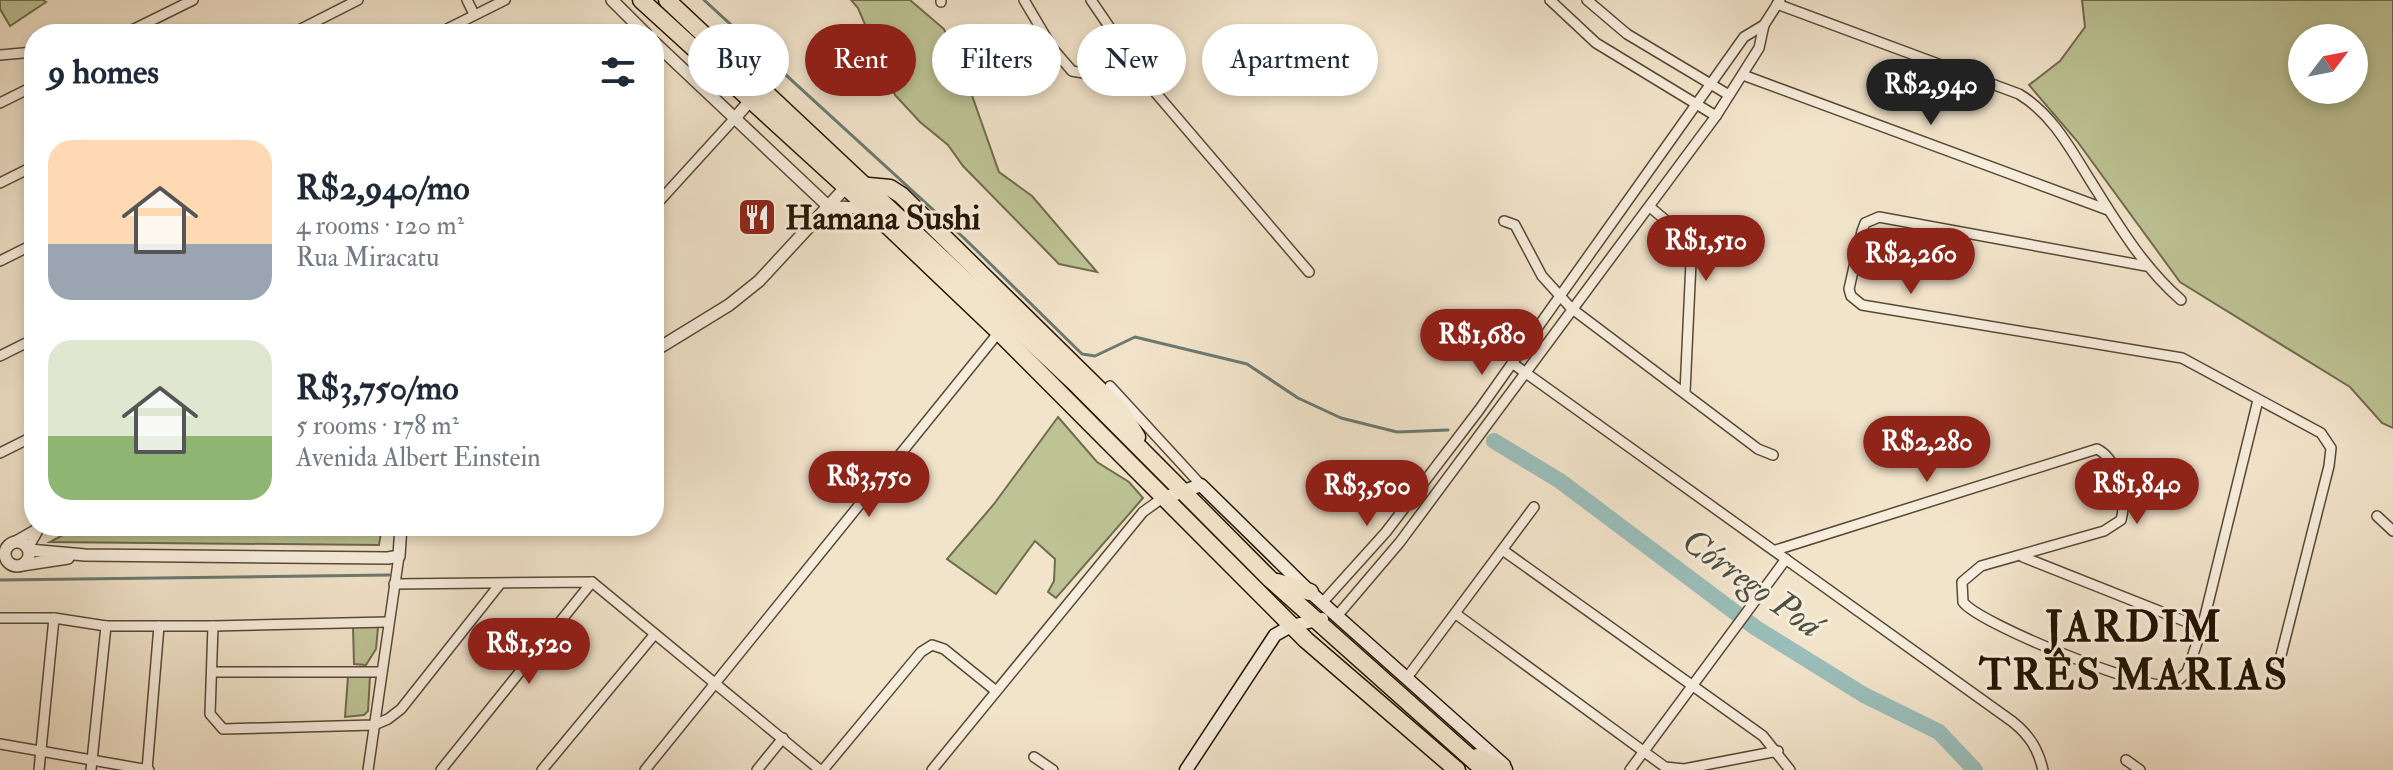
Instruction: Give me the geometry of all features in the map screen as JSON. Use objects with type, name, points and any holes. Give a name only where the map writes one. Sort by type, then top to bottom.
[{"type":"highway","points":[[641,0],[688,39]]},
{"type":"highway","points":[[667,0],[689,24]]},
{"type":"highway","points":[[756,96],[1145,453],[1314,621],[1484,770]]},
{"type":"highway","points":[[854,186],[869,208],[999,332],[1277,613],[1284,629],[1457,770]]},
{"type":"highway","points":[[1270,579],[1316,598]]},
{"type":"highway","points":[[1439,732],[1506,770]]},
{"type":"main road","points":[[1161,499],[1201,485],[1316,598],[1506,770]]},
{"type":"main road","points":[[1186,770],[1284,629],[1337,616]]},
{"type":"street","points":[[144,24],[193,0]]},
{"type":"street","points":[[311,24],[358,0]]},
{"type":"street","points":[[467,0],[474,14]]},
{"type":"street","points":[[456,24],[505,0]]},
{"type":"street","points":[[612,0],[636,24]]},
{"type":"street","points":[[1024,0],[1053,49],[1072,71],[1077,72]]},
{"type":"street","points":[[1091,0],[1107,24]]},
{"type":"street","points":[[1550,0],[1596,43],[1716,116]]},
{"type":"street","points":[[1587,0],[1627,34],[1729,95]]},
{"type":"street","points":[[1316,598],[1386,532],[1479,410],[1699,105],[1744,37],[1764,25],[1778,2],[2033,102],[2066,142],[2146,266],[2181,300]]},
{"type":"street","points":[[1337,616],[1400,542],[1488,418],[1716,116],[1764,37],[1764,25]]},
{"type":"street","points":[[664,51],[829,207],[869,208]]},
{"type":"street","points":[[0,55],[24,53]]},
{"type":"street","points":[[1743,75],[2108,210]]},
{"type":"street","points":[[0,103],[24,91]]},
{"type":"street","points":[[664,196],[754,96]]},
{"type":"street","points":[[1158,96],[1309,272]]},
{"type":"street","points":[[0,183],[24,171]]},
{"type":"street","points":[[664,345],[729,305],[759,281],[829,207],[854,186]]},
{"type":"street","points":[[1650,207],[1677,230],[1691,262],[1685,392]]},
{"type":"street","points":[[2146,266],[1879,217],[1865,223],[1849,289],[1851,296],[1862,305],[2182,358],[2321,433],[2331,448],[2276,675]]},
{"type":"street","points":[[1504,221],[1511,222],[1521,233],[1533,264],[1571,308],[1758,449],[1773,455]]},
{"type":"street","points":[[0,261],[24,249]]},
{"type":"street","points":[[645,770],[999,332]]},
{"type":"street","points":[[0,356],[24,344]]},
{"type":"street","points":[[1512,363],[2013,722],[2028,734],[2039,752],[2043,770]]},
{"type":"street","points":[[1110,386],[1201,485]]},
{"type":"street","points":[[1776,550],[2088,449],[2102,451],[2120,483],[2121,520],[2104,531],[2023,557],[1994,562],[1968,574],[1962,582],[1963,602],[1983,619],[2152,686],[2172,686],[2180,680],[2202,628],[2258,400]]},
{"type":"street","points":[[1479,410],[1488,418]]},
{"type":"street","points":[[0,453],[24,441]]},
{"type":"street","points":[[1433,470],[1445,478]]},
{"type":"street","points":[[932,770],[1143,512],[1161,499]]},
{"type":"street","points":[[1406,679],[1534,507]]},
{"type":"street","points":[[2377,516],[2393,531]]},
{"type":"street","points":[[1386,532],[1400,542]]},
{"type":"street","points":[[18,565],[28,559],[28,549],[35,536]]},
{"type":"street","points":[[368,770],[400,536]]},
{"type":"street","points":[[18,565],[6,557],[7,546],[22,543],[28,549],[85,555],[399,556]]},
{"type":"street","points":[[1504,551],[1778,751],[1790,770]]},
{"type":"street","points":[[0,566],[85,555]]},
{"type":"street","points":[[2023,557],[2202,628]]},
{"type":"street","points":[[1630,770],[1786,559]]},
{"type":"street","points":[[394,584],[592,582],[714,686],[821,770],[921,652],[932,645],[944,649],[996,691]]},
{"type":"street","points":[[441,770],[592,582]]},
{"type":"street","points":[[213,626],[210,714],[223,729],[374,725],[401,709],[500,584]]},
{"type":"street","points":[[1456,614],[1646,750],[1665,767],[1684,769],[1778,751]]},
{"type":"street","points":[[0,618],[54,618],[106,626],[387,622]]},
{"type":"street","points":[[39,770],[54,618]]},
{"type":"street","points":[[92,765],[106,626]]},
{"type":"street","points":[[0,744],[92,765],[148,770],[159,626]]},
{"type":"street","points":[[542,770],[654,635]]},
{"type":"street","points":[[213,672],[380,672]]},
{"type":"street","points":[[757,770],[783,738]]},
{"type":"street","points":[[1034,757],[1053,770]]},
{"type":"street","points":[[2126,760],[2140,770]]},
{"type":"green space","points":[[0,0],[46,2],[10,26],[0,9]]},
{"type":"green space","points":[[851,0],[910,0],[938,24],[932,24],[932,96],[972,96],[999,172],[1032,196],[1097,272],[1059,264],[963,166],[948,145],[920,122],[896,96],[916,96],[916,24],[865,24]]},
{"type":"green space","points":[[2082,0],[2393,0],[2393,428],[2382,423],[2350,387],[2180,282],[2077,141],[2029,85],[2060,61],[2085,27]]},
{"type":"green space","points":[[1058,417],[1097,462],[1129,482],[1143,498],[1056,598],[1048,592],[1054,581],[1055,559],[1035,541],[996,594],[947,559],[994,504]]},
{"type":"green space","points":[[61,536],[380,536],[379,545],[50,542]]},
{"type":"green space","points":[[353,627],[378,627],[376,649],[366,665],[354,664]]},
{"type":"green space","points":[[348,676],[370,676],[368,711],[364,715],[345,717]]},
{"type":"waterway","name":"Córrego Poá","points":[[704,0],[964,238],[1082,354],[1095,356],[1135,337],[1247,364],[1298,398],[1341,418],[1397,432],[1448,430]]},
{"type":"waterway","name":"Córrego Poá","points":[[1494,441],[1560,481],[1756,628],[1864,695],[1939,732],[1975,770]]},
{"type":"waterway","points":[[0,580],[389,575]]},
{"type":"place","name":"Hamana Sushi","points":[[757,217]]},
{"type":"district","name":"JARDIM TRÊS MARIAS","points":[[2134,650]]}]
